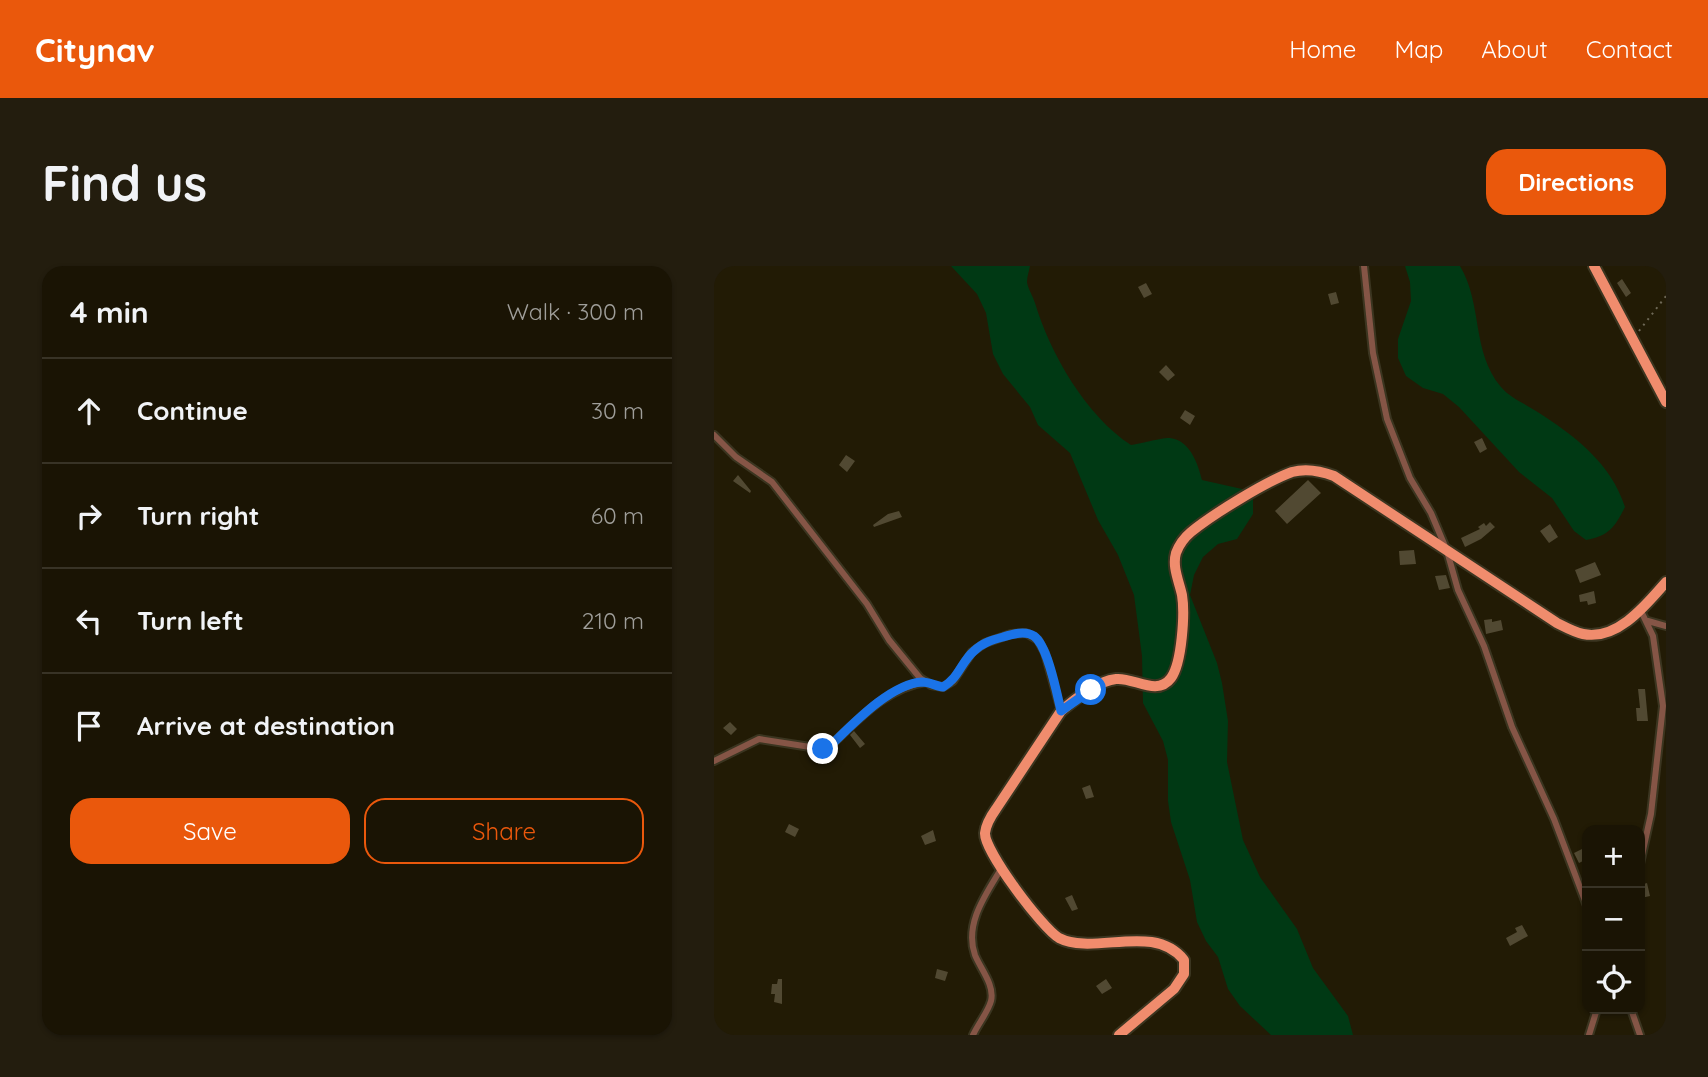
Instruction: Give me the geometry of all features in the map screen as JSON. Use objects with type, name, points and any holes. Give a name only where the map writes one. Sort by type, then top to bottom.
[{"type":"main road","points":[[1594,266],[1666,402]]},
{"type":"main road","points":[[1119,1035],[1174,989],[1184,974],[1184,960],[1169,948],[1148,943],[1088,943],[1060,939],[1046,926],[1002,869],[986,843],[985,833],[988,822],[1061,711],[1091,690],[1115,679],[1149,686],[1166,683],[1175,671],[1180,652],[1182,598],[1175,565],[1176,554],[1190,532],[1293,472],[1321,471],[1557,623],[1583,634],[1594,635],[1615,629],[1640,609],[1666,582]]},
{"type":"street","points":[[1364,266],[1373,353],[1387,419],[1410,478],[1431,513],[1447,551],[1458,590],[1484,646],[1512,727],[1555,819],[1582,892]]},
{"type":"street","points":[[714,435],[736,457],[772,482],[867,604],[889,640],[920,678],[943,687],[953,681],[972,652],[985,643],[1011,634],[1026,633],[1038,640],[1045,653],[1061,711]]},
{"type":"street","points":[[1640,609],[1653,636],[1663,706],[1651,814],[1645,841]]},
{"type":"street","points":[[1648,621],[1666,626]]},
{"type":"street","points":[[714,761],[759,739],[823,749],[890,695],[908,684],[926,682]]},
{"type":"street","points":[[973,1035],[991,1001],[991,991],[974,953],[971,930],[981,902],[1002,869]]},
{"type":"street","points":[[1589,1035],[1595,1014]]},
{"type":"street","points":[[1633,1014],[1640,1035]]},
{"type":"path","points":[[1632,340],[1666,296]]},
{"type":"green space","points":[[951,266],[1030,266],[1028,285],[1050,342],[1072,382],[1099,418],[1131,445],[1167,438],[1183,443],[1192,454],[1202,480],[1242,489],[1253,499],[1253,514],[1237,539],[1218,544],[1203,557],[1194,575],[1190,595],[1217,663],[1222,683],[1228,721],[1227,762],[1243,840],[1260,877],[1297,929],[1313,968],[1348,1016],[1353,1035],[1271,1035],[1240,1006],[1228,989],[1218,957],[1197,922],[1190,880],[1171,822],[1168,760],[1163,741],[1143,703],[1142,656],[1134,595],[1070,453],[1038,425],[1030,407],[1003,374],[993,354],[986,313],[977,294]]},
{"type":"green space","points":[[1405,266],[1460,266],[1472,296],[1485,358],[1501,387],[1577,440],[1601,464],[1619,491],[1625,507],[1606,533],[1586,540],[1574,531],[1552,498],[1519,472],[1459,407],[1443,394],[1423,388],[1406,376],[1398,358],[1398,339],[1411,301],[1410,282]]},
{"type":"building","points":[[1622,279],[1631,293],[1626,297],[1617,283]]},
{"type":"building","points":[[1146,283],[1152,294],[1144,298],[1138,287]]},
{"type":"building","points":[[1336,292],[1339,303],[1331,305],[1328,294]]},
{"type":"building","points":[[1166,365],[1175,375],[1168,381],[1159,372]]},
{"type":"building","points":[[1185,410],[1195,416],[1190,425],[1180,418]]},
{"type":"building","points":[[1482,438],[1487,449],[1480,453],[1474,442]]},
{"type":"building","points":[[846,455],[855,461],[847,472],[839,465]]},
{"type":"building","points":[[738,475],[751,491],[750,493],[733,481]]},
{"type":"building","points":[[1308,480],[1321,493],[1287,524],[1275,511]]},
{"type":"building","points":[[899,511],[902,517],[874,527],[873,525],[888,514]]},
{"type":"building","points":[[1490,522],[1495,527],[1481,539],[1465,547],[1461,538]]},
{"type":"building","points":[[1550,524],[1558,537],[1549,543],[1540,531]]},
{"type":"building","points":[[1414,550],[1416,564],[1400,565],[1399,551]]},
{"type":"building","points":[[1595,562],[1601,575],[1580,583],[1575,570]]},
{"type":"building","points":[[1446,575],[1450,588],[1439,590],[1435,576]]},
{"type":"building","points":[[1594,591],[1596,603],[1588,605],[1587,601],[1580,602],[1579,595]]},
{"type":"building","points":[[1492,619],[1492,622],[1501,620],[1503,630],[1486,634],[1484,620]]},
{"type":"building","points":[[1638,689],[1645,689],[1648,721],[1637,721],[1636,708],[1640,708]]},
{"type":"building","points":[[730,722],[737,729],[731,735],[723,728]]},
{"type":"building","points":[[854,731],[865,744],[860,748],[850,735]]},
{"type":"building","points":[[1090,785],[1094,797],[1086,799],[1082,788]]},
{"type":"building","points":[[789,824],[799,829],[795,837],[785,832]]},
{"type":"building","points":[[933,830],[936,841],[925,845],[921,836]]},
{"type":"building","points":[[1582,849],[1582,862],[1579,863],[1574,853]]},
{"type":"building","points":[[1645,884],[1650,896],[1645,897],[1645,888]]},
{"type":"building","points":[[1072,895],[1078,909],[1072,911],[1065,898]]},
{"type":"building","points":[[1522,925],[1528,936],[1510,946],[1506,938],[1517,932],[1515,928]]},
{"type":"building","points":[[937,969],[948,972],[945,981],[935,978]]},
{"type":"building","points":[[778,979],[782,979],[782,1004],[774,1002],[775,994],[771,994],[772,984],[777,984]]},
{"type":"building","points":[[1106,979],[1112,988],[1102,994],[1096,986]]},
{"type":"route","points":[[823,749],[890,695],[908,684],[926,682],[943,687],[953,681],[972,652],[985,643],[1011,634],[1026,633],[1038,640],[1045,653],[1061,711],[1091,690]]}]
